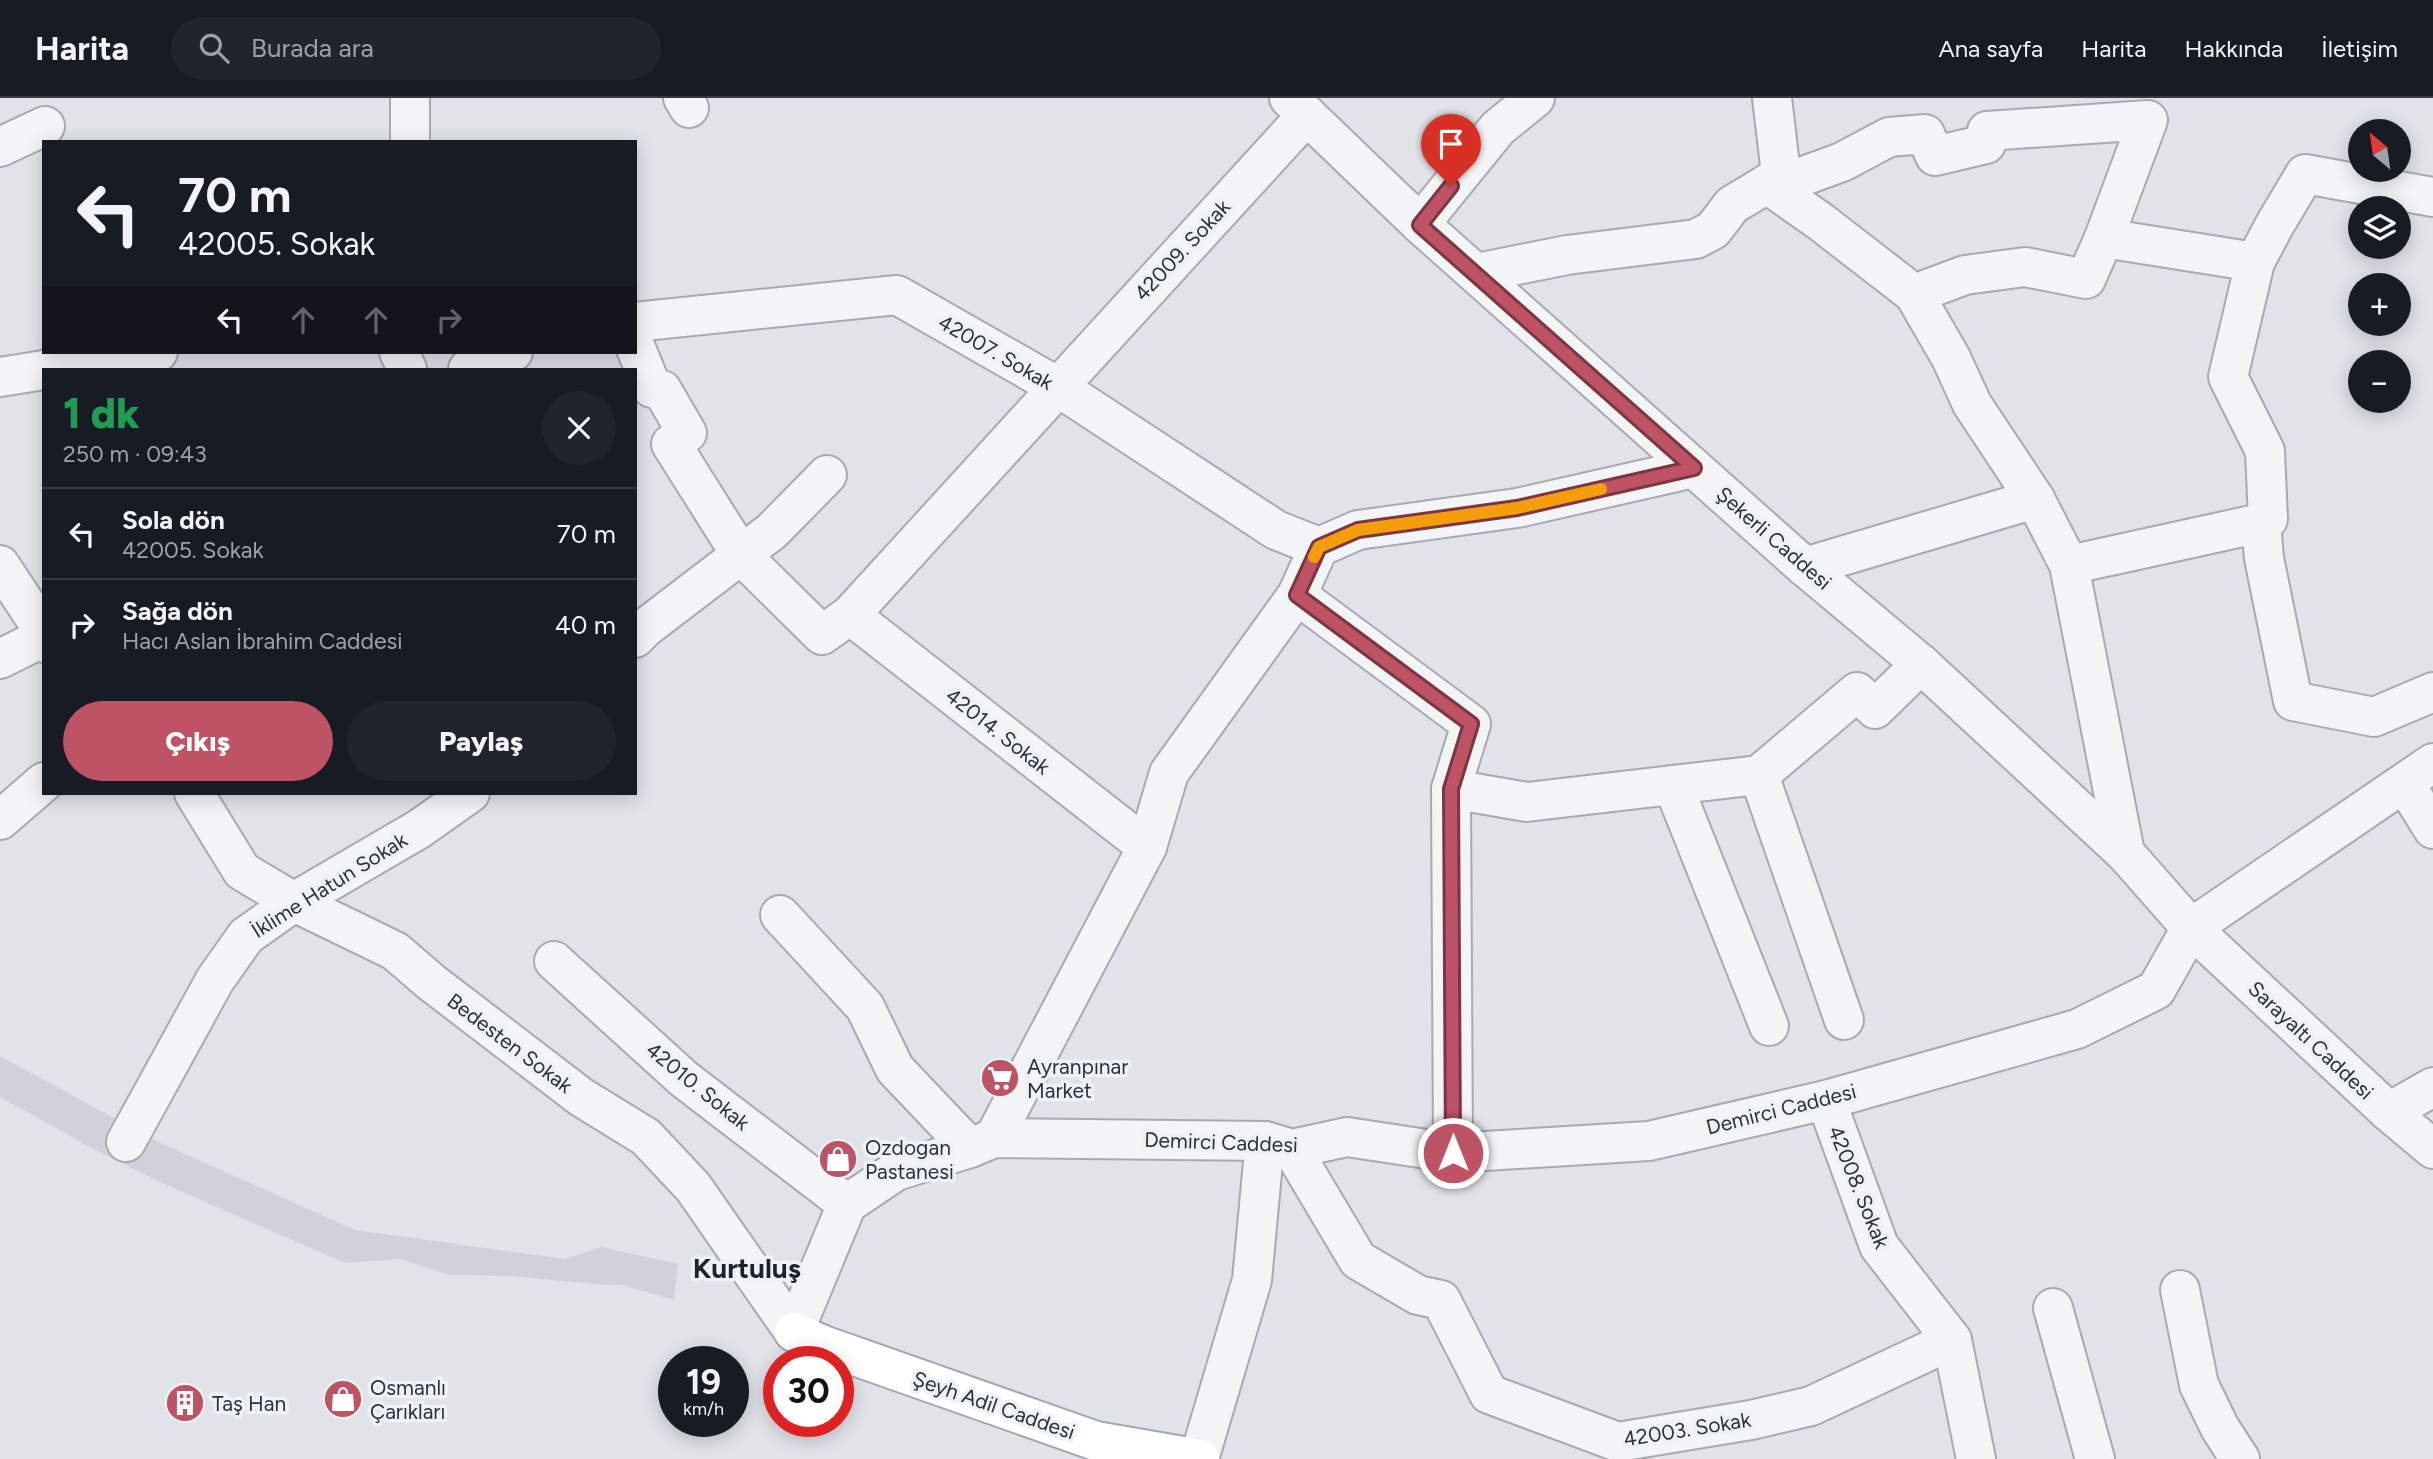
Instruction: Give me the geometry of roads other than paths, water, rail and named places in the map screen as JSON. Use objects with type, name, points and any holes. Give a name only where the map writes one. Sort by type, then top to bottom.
[{"type":"main road","name":"Şeyh Adil Caddesi","points":[[794,1332],[823,1345],[1096,1441],[1199,1459]]},
{"type":"street","points":[[410,98],[410,140]]},
{"type":"street","points":[[1420,225],[1498,128],[1535,98]]},
{"type":"street","points":[[1772,98],[1774,179],[1914,294],[1951,358],[1972,404],[2035,499],[2069,565],[2125,853]]},
{"type":"street","name":"Şekerli Caddesi","points":[[1298,106],[1420,225],[1805,567],[1921,664],[2125,853],[2191,928]]},
{"type":"street","name":"42009. Sokak","points":[[836,625],[1058,387],[1298,106]]},
{"type":"street","points":[[1477,273],[1567,255],[1696,239],[1713,230],[1732,205],[1774,179],[1798,177],[1842,162],[1889,137],[1924,134],[1935,156],[1986,144],[1987,131],[2148,120],[2086,279],[2025,267],[1965,275],[1914,294]]},
{"type":"street","points":[[0,148],[45,126]]},
{"type":"street","points":[[2069,565],[2261,523],[2268,519],[2265,451],[2228,377],[2255,262],[2305,174],[2433,197]]},
{"type":"street","points":[[2104,238],[2255,262]]},
{"type":"street","name":"42007. Sokak","points":[[637,322],[897,295],[1058,387],[1276,530],[1319,547]]},
{"type":"street","points":[[637,351],[652,388],[662,390],[688,433],[671,444],[741,555],[836,625]]},
{"type":"street","points":[[58,368],[145,354]]},
{"type":"street","points":[[471,368],[508,354]]},
{"type":"street","points":[[0,377],[42,370]]},
{"type":"street","points":[[780,915],[865,1007],[895,1069],[982,1143],[1147,847],[1169,773],[1297,595],[1319,547],[1358,530],[1517,508],[1694,468]]},
{"type":"street","points":[[637,636],[772,531],[827,475]]},
{"type":"street","points":[[1805,567],[2035,499]]},
{"type":"street","points":[[2261,523],[2263,558],[2293,701],[2374,717],[2433,692]]},
{"type":"street","points":[[0,565],[33,615],[42,622]]},
{"type":"street","points":[[1297,595],[1471,724],[1451,789],[1453,1153]]},
{"type":"street","name":"42014. Sokak","points":[[836,625],[1147,847]]},
{"type":"street","points":[[0,659],[38,640],[42,642]]},
{"type":"street","points":[[1451,789],[1527,802],[1759,775],[1857,692],[1875,709],[1921,664]]},
{"type":"street","points":[[2191,928],[2419,773],[2433,829]]},
{"type":"street","points":[[1759,775],[1844,1020]]},
{"type":"street","points":[[0,820],[42,784]]},
{"type":"street","points":[[1672,785],[1769,1026]]},
{"type":"street","name":"Bedesten Sokak","points":[[195,795],[242,871],[294,902],[394,951],[430,982],[570,1089],[646,1137],[693,1187],[794,1332]]},
{"type":"street","name":"İklime Hatun Sokak","points":[[126,1142],[223,969],[246,936],[294,902],[419,829],[467,795]]},
{"type":"street","name":"Demirci Caddesi","points":[[847,1204],[896,1171],[982,1143],[1279,1145],[1347,1137],[1453,1153],[1649,1141],[1826,1100],[2077,1029],[2156,990],[2191,928]]},
{"type":"street","name":"Sarayaltı Caddesi","points":[[2191,928],[2389,1112],[2433,1149]]},
{"type":"street","name":"42010. Sokak","points":[[554,961],[684,1079],[847,1204]]},
{"type":"street","points":[[2389,1112],[2433,1087]]},
{"type":"street","name":"42008. Sokak","points":[[1826,1100],[1879,1246],[1952,1340],[1976,1459]]},
{"type":"street","points":[[1199,1459],[1252,1280],[1279,1145]]},
{"type":"street","name":"42003. Sokak","points":[[1279,1145],[1358,1260],[1418,1295],[1441,1300],[1489,1394],[1618,1442],[1751,1420],[1811,1406],[1952,1340]]},
{"type":"street","points":[[794,1332],[847,1204]]},
{"type":"street","points":[[2180,1290],[2199,1385],[2239,1459]]},
{"type":"street","points":[[2053,1308],[2095,1459]]},
{"type":"place","name":"Ayranpınar Market","points":[[1000,1078]]},
{"type":"place","name":"Ozdogan Pastanesi","points":[[838,1159]]},
{"type":"place","name":"Osmanlı Çarıkları","points":[[343,1399]]},
{"type":"place","name":"Taş Han","points":[[185,1403]]},
{"type":"district","name":"Kurtuluş","points":[[747,1268]]}]
